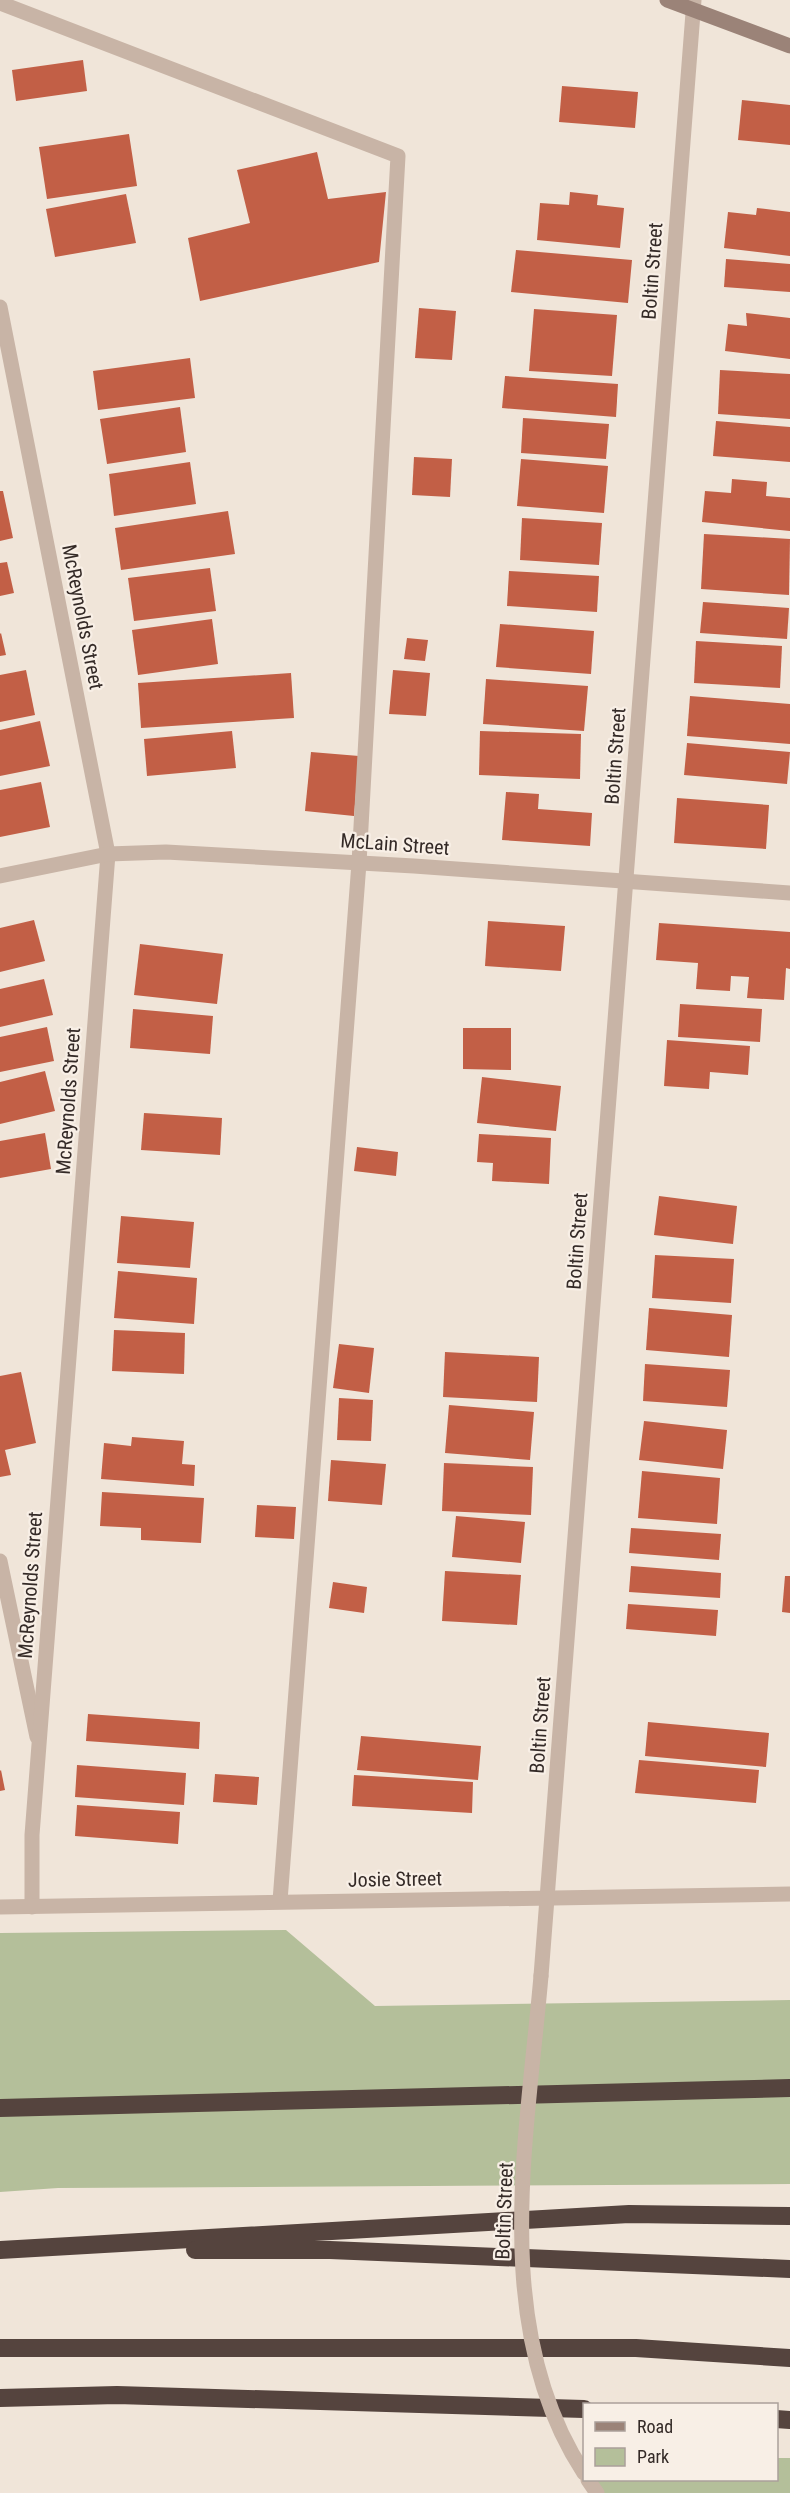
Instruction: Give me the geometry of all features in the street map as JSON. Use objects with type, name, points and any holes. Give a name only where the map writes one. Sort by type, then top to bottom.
[{"type":"highway","points":[[0,2108],[790,2088]]},
{"type":"highway","points":[[0,2250],[628,2214],[790,2216]]},
{"type":"highway","points":[[0,2250],[330,2250],[790,2269]]},
{"type":"highway","points":[[0,2348],[636,2348],[790,2358]]},
{"type":"highway","points":[[0,2398],[117,2395],[583,2409]]},
{"type":"street","points":[[667,0],[693,5],[790,46]]},
{"type":"street","points":[[0,3],[398,156],[359,863],[280,1901]]},
{"type":"street","name":"Boltin Street","points":[[583,2470],[551,2408],[534,2353],[524,2295],[523,2189],[693,5]]},
{"type":"street","name":"McReynolds Street","points":[[0,307],[108,854],[32,1835],[32,1906]]},
{"type":"street","name":"McLain Street","points":[[0,876],[108,854],[166,852],[790,893]]},
{"type":"street","points":[[0,1561],[39,1745]]},
{"type":"street","name":"Josie Street","points":[[0,1907],[790,1894]]},
{"type":"green space","points":[[286,1930],[375,2006],[790,2000],[790,2184],[58,2188],[0,2192],[0,1933]]},
{"type":"green space","points":[[778,2458],[790,2458],[790,2493],[595,2493],[598,2481],[778,2481]]},
{"type":"building","points":[[83,60],[87,91],[16,101],[12,70]]},
{"type":"building","points":[[562,86],[638,92],[635,128],[559,122]]},
{"type":"building","points":[[742,100],[790,105],[790,145],[738,140]]},
{"type":"building","points":[[129,134],[137,186],[47,199],[39,147]]},
{"type":"building","points":[[317,152],[328,199],[386,192],[379,262],[200,301],[188,238],[250,223],[237,170]]},
{"type":"building","points":[[570,192],[598,195],[597,205],[624,208],[620,248],[537,240],[540,203],[569,205]]},
{"type":"building","points":[[126,194],[136,243],[55,257],[46,209]]},
{"type":"building","points":[[757,208],[790,212],[790,256],[724,248],[728,212],[756,215]]},
{"type":"building","points":[[516,250],[632,260],[628,303],[511,292]]},
{"type":"building","points":[[726,259],[790,264],[790,292],[724,287]]},
{"type":"building","points":[[419,308],[456,311],[452,360],[415,358]]},
{"type":"building","points":[[534,309],[617,315],[612,376],[529,371]]},
{"type":"building","points":[[746,313],[790,318],[790,359],[725,351],[728,324],[747,326]]},
{"type":"building","points":[[190,358],[195,398],[98,410],[93,371]]},
{"type":"building","points":[[720,370],[790,374],[790,419],[718,414]]},
{"type":"building","points":[[505,376],[618,384],[616,417],[502,408]]},
{"type":"building","points":[[180,407],[186,452],[107,464],[100,419]]},
{"type":"building","points":[[523,418],[609,424],[606,459],[521,453]]},
{"type":"building","points":[[716,421],[790,427],[790,462],[713,456]]},
{"type":"building","points":[[414,457],[452,459],[450,497],[412,495]]},
{"type":"building","points":[[521,459],[608,466],[604,513],[517,506]]},
{"type":"building","points":[[190,462],[196,504],[114,516],[109,474]]},
{"type":"building","points":[[732,479],[767,482],[766,496],[790,498],[790,531],[702,522],[705,491],[731,493]]},
{"type":"building","points":[[0,491],[3,491],[13,538],[0,541]]},
{"type":"building","points":[[228,511],[235,554],[121,570],[115,528]]},
{"type":"building","points":[[522,518],[602,523],[599,565],[520,560]]},
{"type":"building","points":[[704,534],[790,539],[789,595],[701,589]]},
{"type":"building","points":[[7,562],[14,593],[0,596],[0,563]]},
{"type":"building","points":[[210,568],[216,611],[134,621],[128,578]]},
{"type":"building","points":[[509,571],[599,576],[597,612],[507,606]]},
{"type":"building","points":[[703,602],[789,608],[787,639],[700,633]]},
{"type":"building","points":[[212,619],[218,664],[138,675],[132,630]]},
{"type":"building","points":[[500,624],[594,631],[591,674],[496,667]]},
{"type":"building","points":[[0,634],[6,655],[0,656]]},
{"type":"building","points":[[407,638],[428,640],[425,661],[404,659]]},
{"type":"building","points":[[696,641],[782,646],[780,688],[694,683]]},
{"type":"building","points":[[26,670],[35,715],[0,722],[0,675]]},
{"type":"building","points":[[393,670],[430,673],[426,716],[389,714]]},
{"type":"building","points":[[291,673],[294,718],[141,728],[138,683]]},
{"type":"building","points":[[486,679],[588,686],[584,731],[483,724]]},
{"type":"building","points":[[690,696],[790,704],[790,744],[687,736]]},
{"type":"building","points":[[40,721],[50,766],[0,776],[0,730]]},
{"type":"building","points":[[232,731],[236,768],[147,776],[144,739]]},
{"type":"building","points":[[480,731],[581,734],[580,779],[479,775]]},
{"type":"building","points":[[687,743],[790,752],[787,784],[684,775]]},
{"type":"building","points":[[311,752],[359,756],[354,816],[305,811]]},
{"type":"building","points":[[41,782],[50,827],[0,837],[0,790]]},
{"type":"building","points":[[506,792],[539,794],[538,809],[592,813],[590,846],[502,840]]},
{"type":"building","points":[[677,798],[769,805],[766,849],[674,843]]},
{"type":"building","points":[[34,920],[45,961],[0,972],[0,928]]},
{"type":"building","points":[[488,921],[565,926],[561,971],[485,966]]},
{"type":"building","points":[[659,923],[790,932],[790,969],[786,968],[784,1000],[747,998],[749,977],[731,976],[730,991],[696,989],[698,963],[656,960]]},
{"type":"building","points":[[140,944],[223,954],[217,1004],[134,995]]},
{"type":"building","points":[[44,979],[53,1015],[0,1027],[0,989]]},
{"type":"building","points":[[680,1004],[762,1009],[760,1042],[678,1037]]},
{"type":"building","points":[[133,1009],[213,1016],[210,1054],[130,1048]]},
{"type":"building","points":[[47,1027],[54,1061],[0,1072],[0,1037]]},
{"type":"building","points":[[463,1028],[511,1028],[511,1070],[463,1069]]},
{"type":"building","points":[[667,1040],[750,1046],[748,1075],[710,1072],[709,1089],[664,1086]]},
{"type":"building","points":[[45,1071],[55,1111],[0,1124],[0,1082]]},
{"type":"building","points":[[482,1077],[561,1086],[556,1131],[477,1123]]},
{"type":"building","points":[[144,1113],[222,1118],[220,1155],[141,1150]]},
{"type":"building","points":[[45,1133],[51,1169],[0,1178],[0,1141]]},
{"type":"building","points":[[479,1134],[551,1138],[549,1184],[492,1181],[493,1163],[477,1162]]},
{"type":"building","points":[[357,1147],[398,1152],[396,1176],[354,1171]]},
{"type":"building","points":[[659,1196],[737,1206],[733,1244],[654,1235]]},
{"type":"building","points":[[121,1216],[194,1222],[190,1268],[117,1263]]},
{"type":"building","points":[[655,1255],[734,1259],[731,1303],[652,1298]]},
{"type":"building","points":[[118,1271],[197,1278],[194,1324],[114,1318]]},
{"type":"building","points":[[649,1308],[732,1315],[729,1357],[646,1350]]},
{"type":"building","points":[[114,1330],[185,1333],[184,1374],[112,1371]]},
{"type":"building","points":[[339,1344],[374,1348],[369,1393],[333,1388]]},
{"type":"building","points":[[445,1352],[539,1357],[537,1402],[443,1397]]},
{"type":"building","points":[[645,1364],[730,1370],[727,1407],[643,1401]]},
{"type":"building","points":[[21,1372],[36,1443],[5,1450],[11,1475],[0,1477],[0,1376]]},
{"type":"building","points":[[339,1398],[373,1400],[371,1441],[337,1440]]},
{"type":"building","points":[[449,1405],[534,1412],[530,1460],[445,1453]]},
{"type":"building","points":[[644,1421],[727,1430],[723,1469],[639,1460]]},
{"type":"building","points":[[132,1437],[184,1441],[182,1464],[195,1465],[194,1486],[101,1479],[104,1443],[131,1446]]},
{"type":"building","points":[[331,1460],[386,1464],[382,1505],[328,1501]]},
{"type":"building","points":[[444,1463],[533,1467],[531,1515],[442,1511]]},
{"type":"building","points":[[642,1471],[720,1478],[717,1524],[638,1518]]},
{"type":"building","points":[[102,1492],[204,1498],[201,1543],[141,1540],[141,1528],[100,1526]]},
{"type":"building","points":[[257,1505],[296,1507],[294,1539],[255,1537]]},
{"type":"building","points":[[456,1516],[525,1522],[521,1563],[452,1557]]},
{"type":"building","points":[[631,1528],[721,1534],[719,1560],[629,1553]]},
{"type":"building","points":[[631,1566],[721,1573],[720,1598],[629,1592]]},
{"type":"building","points":[[445,1571],[521,1575],[517,1625],[442,1621]]},
{"type":"building","points":[[785,1576],[790,1576],[790,1613],[782,1612]]},
{"type":"building","points":[[333,1582],[367,1587],[364,1613],[329,1608]]},
{"type":"building","points":[[628,1604],[718,1610],[716,1636],[626,1629]]},
{"type":"building","points":[[88,1714],[200,1722],[199,1749],[86,1741]]},
{"type":"building","points":[[648,1722],[769,1733],[766,1767],[645,1756]]},
{"type":"building","points":[[361,1736],[481,1746],[478,1780],[357,1770]]},
{"type":"building","points":[[639,1760],[759,1770],[756,1803],[635,1793]]},
{"type":"building","points":[[77,1765],[186,1773],[184,1805],[75,1797]]},
{"type":"building","points":[[0,1771],[5,1790],[0,1791]]},
{"type":"building","points":[[215,1774],[259,1777],[257,1805],[213,1802]]},
{"type":"building","points":[[354,1775],[473,1782],[472,1813],[352,1806]]},
{"type":"building","points":[[77,1805],[180,1812],[178,1844],[75,1836]]}]
